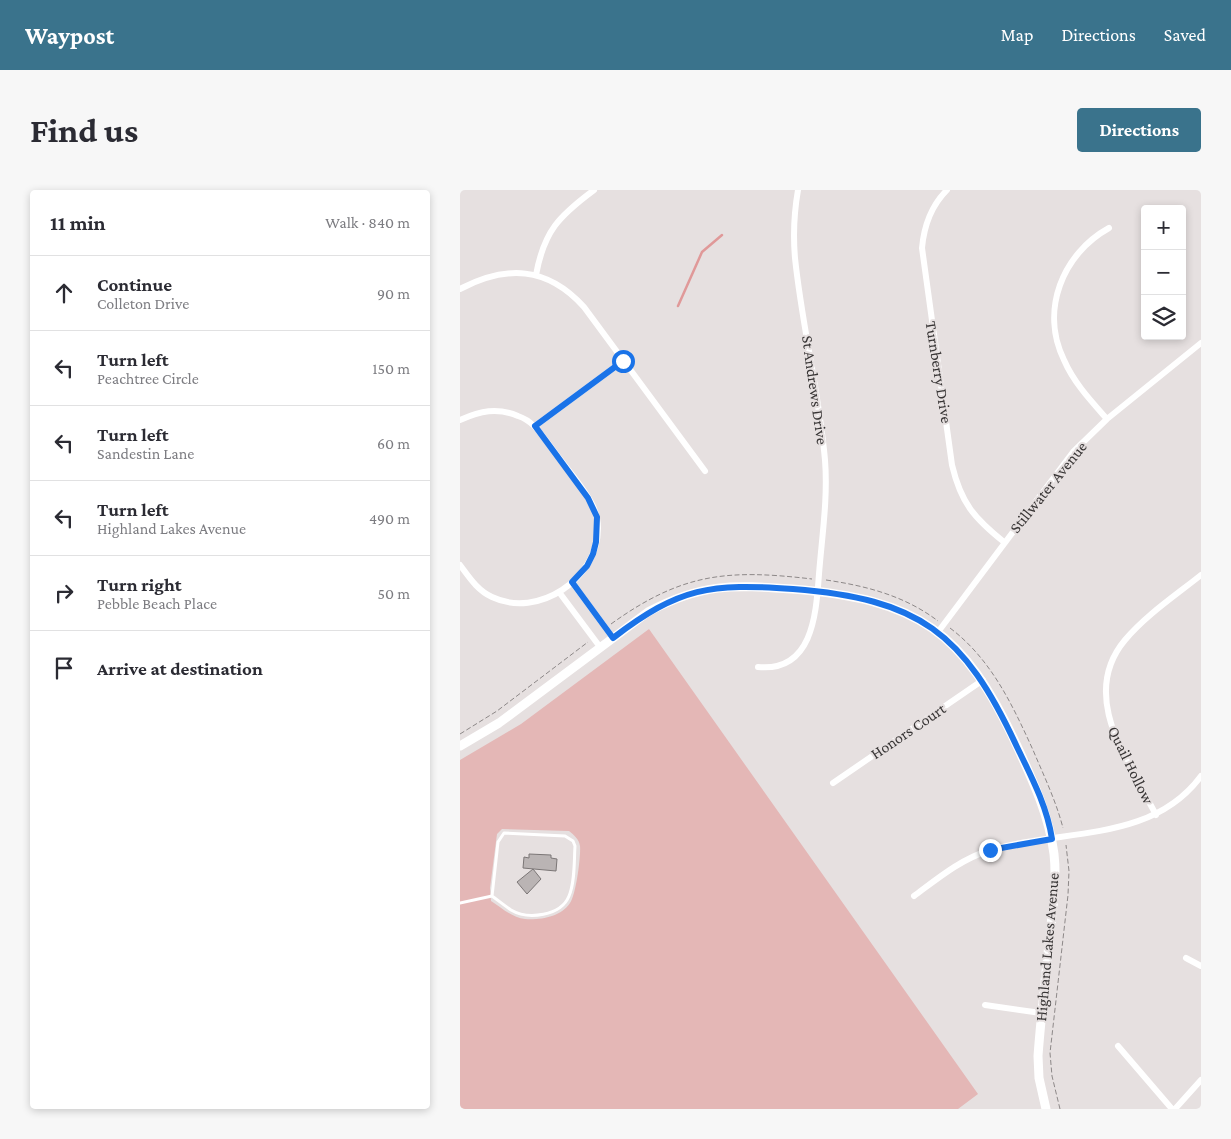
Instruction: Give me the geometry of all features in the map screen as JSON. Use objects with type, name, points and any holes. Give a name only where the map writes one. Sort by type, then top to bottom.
[{"type":"street","points":[[536,275],[546,240],[555,224],[566,211],[594,190]]},
{"type":"street","name":"St Andrews Drive","points":[[758,667],[769,668],[785,663],[801,650],[812,629],[819,591],[825,516],[825,460],[796,261],[794,219],[798,190]]},
{"type":"street","name":"Turnberry Drive","points":[[947,190],[934,206],[928,219],[922,248],[952,465],[958,490],[968,509],[982,524],[1004,542]]},
{"type":"street","points":[[1106,420],[1086,395],[1063,358],[1058,343],[1054,313],[1059,286],[1068,266],[1089,241],[1109,228]]},
{"type":"street","points":[[460,289],[478,280],[497,274],[536,275],[560,286],[579,301],[705,470]]},
{"type":"street","name":"Stillwater Avenue","points":[[941,628],[1073,452],[1106,420],[1201,342]]},
{"type":"street","points":[[535,426],[623,361]]},
{"type":"street","points":[[460,420],[480,411],[500,411],[521,417],[535,426],[588,498],[597,517],[596,542],[587,566],[572,582],[558,592],[526,604],[503,601],[476,586],[460,565]]},
{"type":"street","name":"Quail Hollow","points":[[1156,815],[1112,727],[1106,709],[1105,682],[1111,662],[1126,639],[1201,575]]},
{"type":"street","points":[[572,582],[613,638]]},
{"type":"street","name":"Highland Lakes Avenue","points":[[460,746],[499,723],[648,612],[667,602],[709,588],[738,585],[819,591],[855,596],[887,605],[941,628],[983,680],[1004,718],[1036,788],[1052,839],[1055,888],[1038,1056],[1039,1078],[1046,1109]]},
{"type":"street","points":[[558,592],[600,647]]},
{"type":"street","name":"Honors Court","points":[[833,783],[983,680]]},
{"type":"street","points":[[914,896],[978,855],[1052,839],[1111,829],[1156,815],[1184,795],[1201,776]]},
{"type":"street","points":[[1186,958],[1201,966]]},
{"type":"street","points":[[985,1005],[1041,1013]]},
{"type":"street","points":[[1118,1046],[1174,1109],[1201,1080]]},
{"type":"lane","points":[[460,902],[492,896],[518,913],[549,914],[559,909],[567,902],[570,894],[575,846],[573,841],[565,836],[504,833],[498,842],[492,896]]},
{"type":"path","points":[[606,628],[658,594],[701,578],[746,573],[819,579],[862,586],[893,596],[923,609],[941,628],[982,657],[1008,697],[1048,783],[1064,837],[1069,871],[1068,895],[1050,1053],[1052,1076],[1060,1109]]},
{"type":"path","points":[[460,734],[497,711],[593,638]]},
{"type":"shaded area","points":[[649,629],[978,1094],[958,1109],[460,1109],[460,760],[521,724]],"holes":[[[502,829],[569,831],[579,841],[580,851],[574,892],[566,908],[550,917],[525,919],[511,914],[491,901],[490,888],[497,834]]]},
{"type":"building","points":[[529,854],[551,855],[551,858],[557,859],[556,871],[523,868],[524,857],[529,858]]},
{"type":"building","points":[[533,869],[541,879],[527,894],[517,882]]},
{"type":"waterway","points":[[678,306],[702,252],[722,235]]},
{"type":"route","points":[[623,361],[535,426],[588,498],[597,517],[598,528],[593,554],[587,566],[572,582],[613,638],[630,624],[667,602],[709,588],[738,585],[819,591],[855,596],[876,601],[908,614],[938,632],[965,658],[983,680],[1004,718],[1044,810],[1052,839],[990,850]]}]
